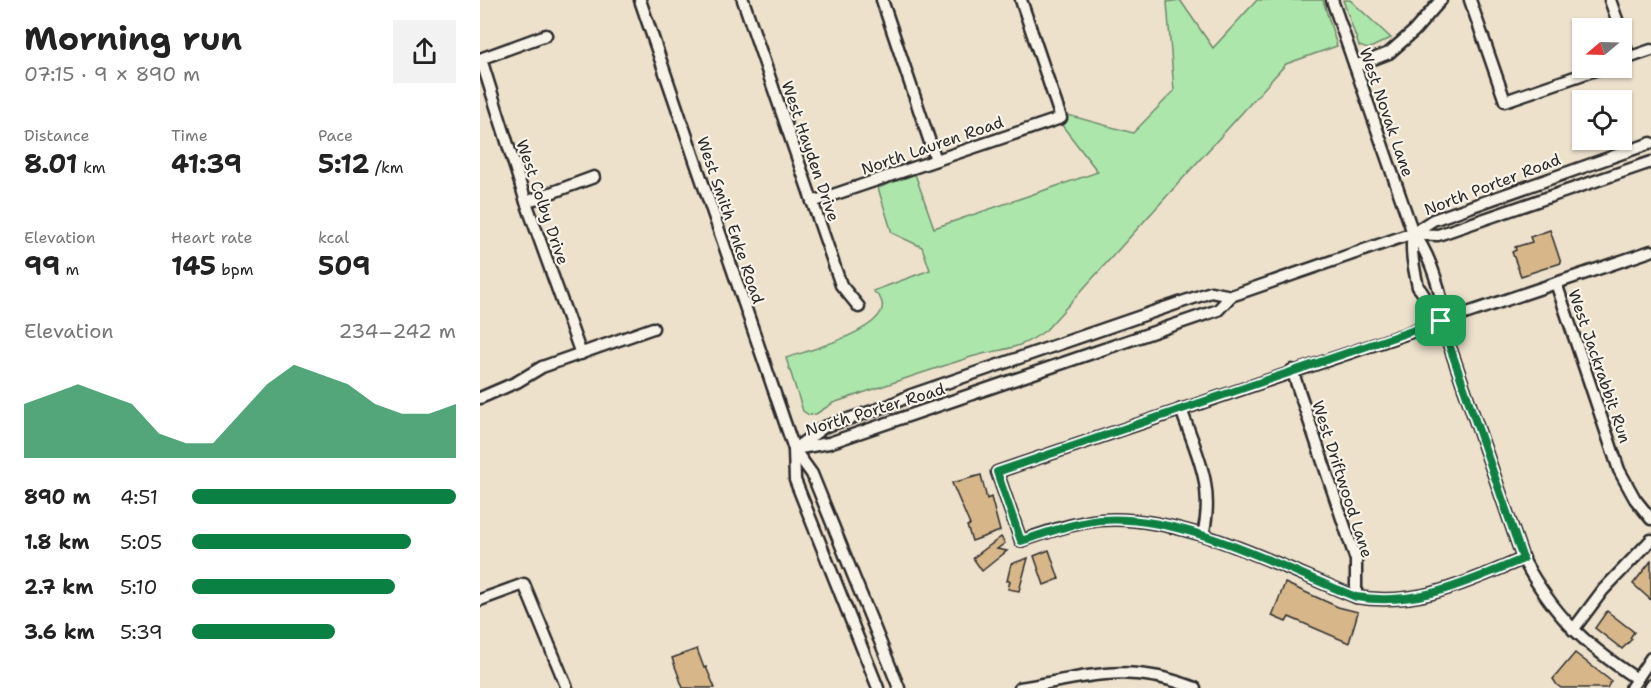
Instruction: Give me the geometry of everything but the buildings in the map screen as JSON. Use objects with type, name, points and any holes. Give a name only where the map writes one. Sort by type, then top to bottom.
[{"type":"street","name":"West Smith Enke Road","points":[[640,0],[794,449],[812,474],[899,688]]},
{"type":"street","name":"West Hayden Drive","points":[[743,0],[841,285],[859,306]]},
{"type":"street","points":[[882,0],[936,160]]},
{"type":"street","name":"North Lauren Road","points":[[812,202],[1061,117],[1021,0]]},
{"type":"street","name":"West Novak Lane","points":[[1332,0],[1413,234]]},
{"type":"street","points":[[1355,66],[1389,53],[1414,31],[1441,0]]},
{"type":"street","points":[[1470,0],[1505,100],[1572,78]]},
{"type":"street","points":[[1610,0],[1616,18]]},
{"type":"street","points":[[481,59],[546,35]]},
{"type":"street","points":[[1632,57],[1651,50]]},
{"type":"street","name":"West Colby Drive","points":[[481,59],[526,201],[581,354]]},
{"type":"street","name":"North Porter Road","points":[[794,449],[829,443],[1218,310],[1231,296],[1413,234],[1433,220],[1651,143]]},
{"type":"street","name":"North Porter Road","points":[[1413,234],[1438,235],[1651,162]]},
{"type":"street","points":[[526,201],[594,177]]},
{"type":"street","points":[[1413,234],[1410,250],[1416,269],[1418,287],[1424,293],[1431,315],[1441,321]]},
{"type":"street","points":[[1413,234],[1424,245],[1436,280],[1444,311],[1441,321],[1523,559],[1543,594],[1573,630],[1634,684],[1651,658]]},
{"type":"street","points":[[1523,559],[1421,598],[1381,601],[1356,597],[1203,535],[1152,522],[1100,520],[1063,527],[1021,541],[997,472],[1292,370],[1651,251]]},
{"type":"street","name":"West Jackrabbit Run","points":[[1556,284],[1619,470],[1635,499],[1651,519]]},
{"type":"street","name":"North Porter Road","points":[[794,449],[824,428],[890,405],[911,395],[1211,292],[1231,296]]},
{"type":"street","points":[[480,398],[517,382],[542,367],[653,328]]},
{"type":"street","name":"West Driftwood Lane","points":[[1292,370],[1356,560],[1356,597]]},
{"type":"street","points":[[1181,409],[1208,494],[1208,512],[1203,535]]},
{"type":"street","name":"West Smith Enke Road","points":[[794,449],[795,480],[878,688]]},
{"type":"street","points":[[1573,630],[1603,590],[1651,540]]},
{"type":"street","points":[[480,600],[524,584],[567,688]]},
{"type":"street","points":[[1020,688],[1061,685],[1118,671],[1171,678],[1195,688]]},
{"type":"green space","points":[[1180,0],[1213,48],[1257,0],[1323,0],[1337,46],[1286,64],[1046,330],[1025,343],[965,359],[833,403],[816,414],[809,415],[803,411],[786,358],[833,343],[869,325],[880,314],[882,303],[873,291],[930,270],[922,247],[892,233],[878,188],[915,174],[934,228],[1098,172],[1061,124],[1068,115],[1133,133],[1174,91],[1167,2]]},
{"type":"green space","points":[[1343,0],[1350,0],[1391,38],[1368,49],[1359,46]]},
{"type":"route","points":[[1441,321],[1523,559],[1421,598],[1381,601],[1356,597],[1203,535],[1171,525],[1134,520],[1100,520],[1063,527],[1021,541],[997,472],[1441,321]]}]
